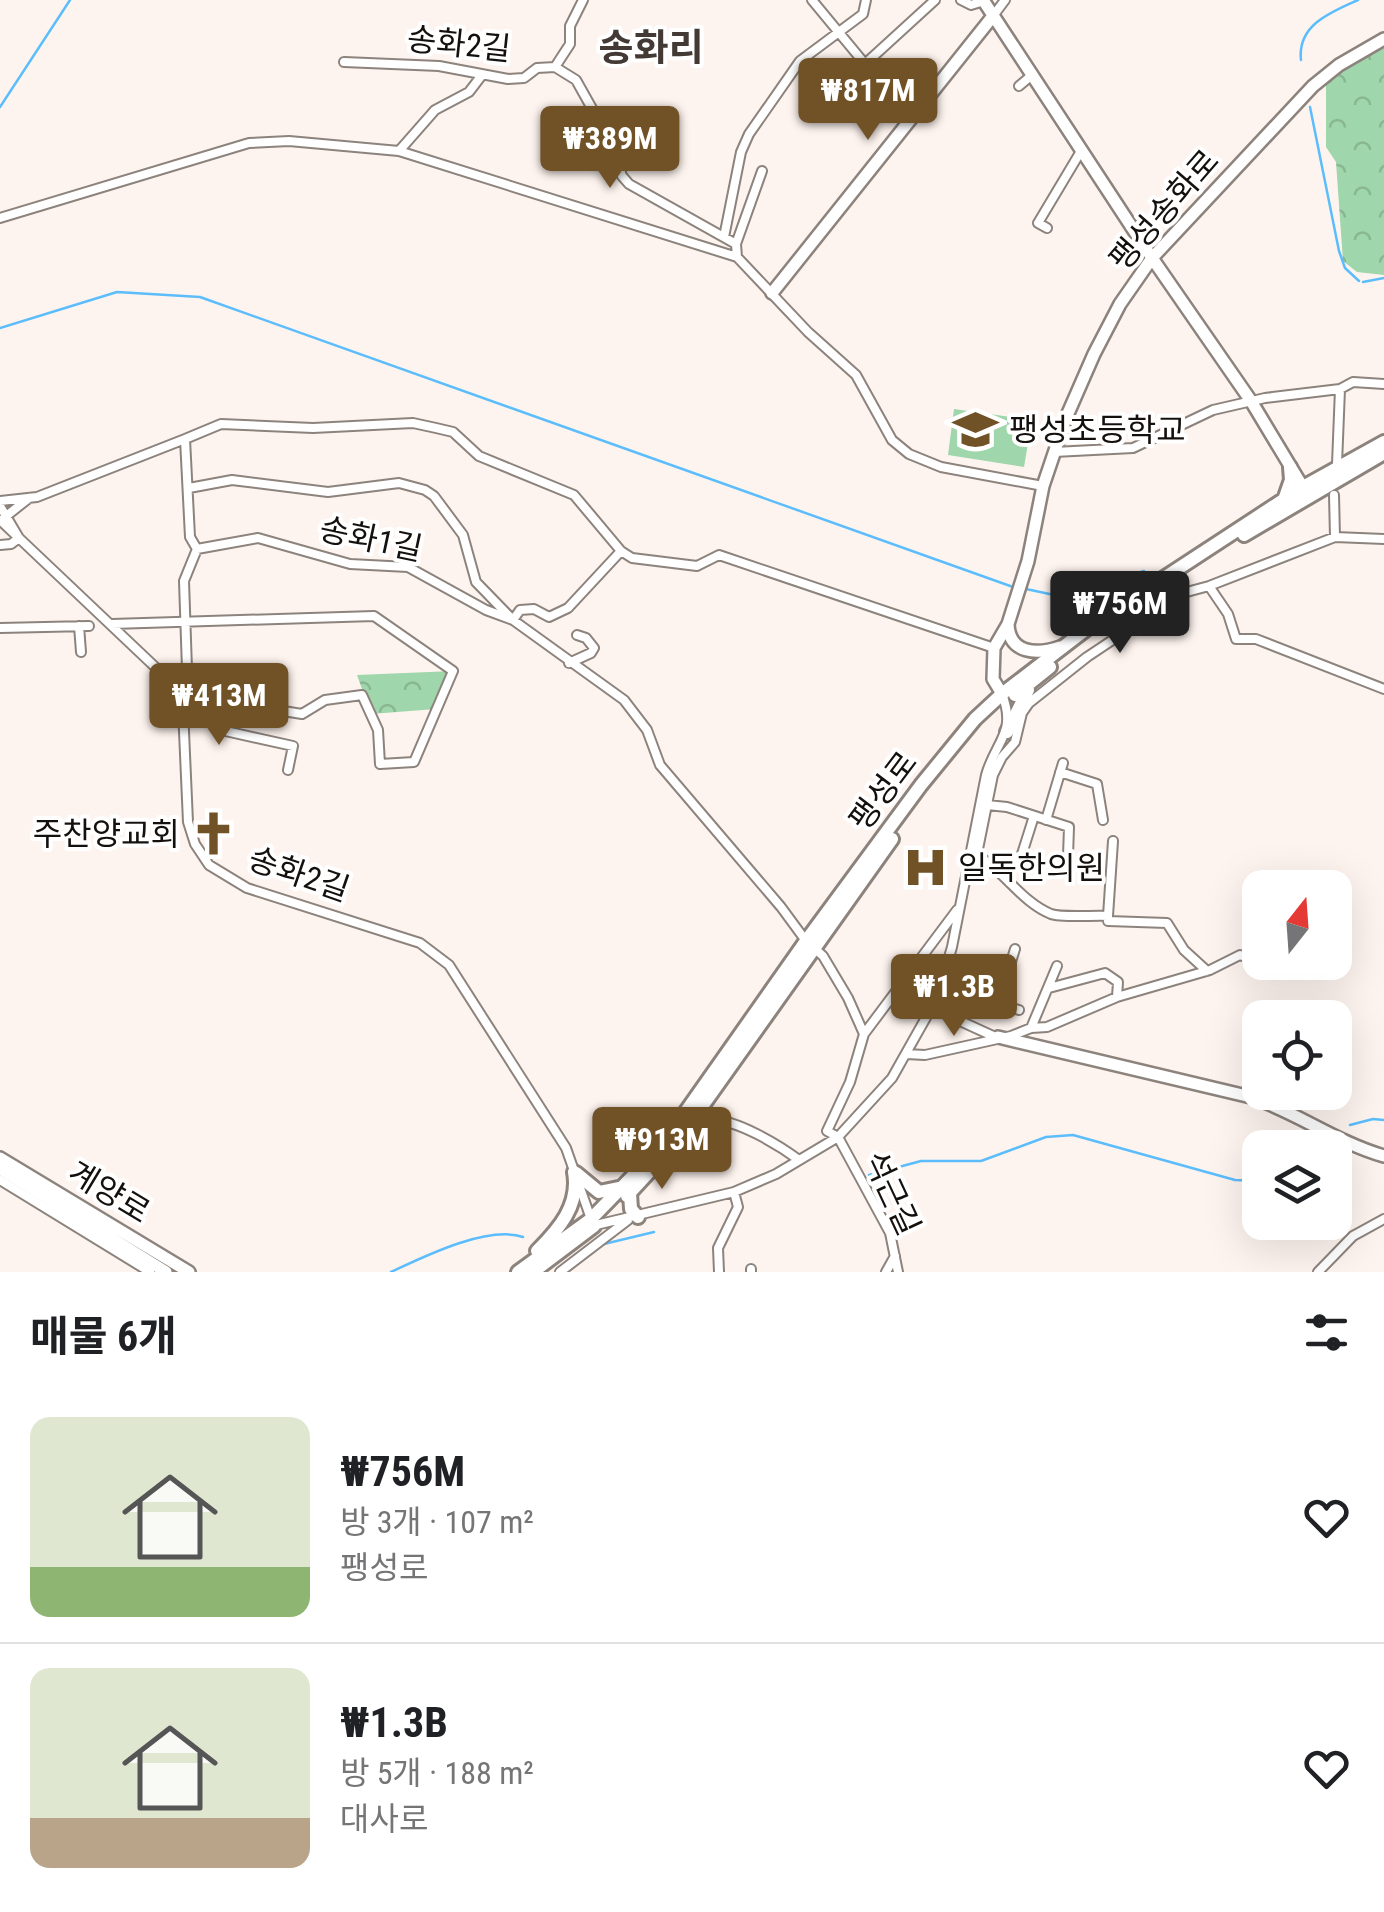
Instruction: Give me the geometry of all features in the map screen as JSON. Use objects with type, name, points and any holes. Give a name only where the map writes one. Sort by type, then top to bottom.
[{"type":"main road","name":"팽성로","points":[[810,944],[921,785],[975,719],[1035,679],[1079,642],[1306,492],[1322,477],[1384,442]]},
{"type":"main road","name":"팽성로","points":[[533,1272],[628,1190],[945,765],[1004,698],[1063,646],[1280,502],[1384,453]]},
{"type":"main road","points":[[1290,466],[1305,476],[1322,477]]},
{"type":"main road","points":[[1280,502],[1290,487],[1290,466]]},
{"type":"main road","points":[[1007,732],[1020,699],[1035,679]]},
{"type":"main road","points":[[574,1172],[600,1192],[628,1190],[634,1218]]},
{"type":"main road","points":[[516,1272],[564,1218],[576,1192],[574,1172]]},
{"type":"main road","name":"팽성로","points":[[516,1272],[594,1222]]},
{"type":"street","points":[[555,67],[570,44],[570,26],[583,0]]},
{"type":"street","points":[[812,0],[865,64],[935,0]]},
{"type":"street","points":[[724,237],[740,152],[750,134],[800,62],[863,14],[866,0]]},
{"type":"street","points":[[961,0],[972,5],[984,1],[1251,401],[1306,492]]},
{"type":"street","points":[[772,293],[1005,0]]},
{"type":"street","name":"팽성송화로","points":[[993,679],[994,648],[1008,624],[1054,452],[1094,354],[1120,304],[1152,258],[1314,86],[1339,65],[1384,39]]},
{"type":"street","name":"송화2길","points":[[344,62],[439,66],[524,78],[537,68],[555,67],[576,80],[629,184],[736,244]]},
{"type":"street","points":[[399,151],[435,110],[469,92],[482,75]]},
{"type":"street","points":[[1019,86],[1032,75]]},
{"type":"street","points":[[0,218],[249,143],[289,140],[399,151],[737,257],[856,376],[892,440],[909,454],[942,467],[1043,486]]},
{"type":"street","points":[[1047,228],[1038,223],[1081,151]]},
{"type":"street","points":[[737,257],[736,244],[762,171]]},
{"type":"street","points":[[1054,452],[1141,446],[1213,410],[1340,389],[1353,382],[1384,384]]},
{"type":"street","points":[[1337,464],[1340,389]]},
{"type":"street","points":[[111,624],[374,616],[453,672],[414,762],[380,764],[378,730],[362,696],[325,700],[302,714],[184,699],[165,673],[111,624],[19,538],[3,518],[0,504],[29,498],[221,424],[313,428],[413,424],[453,432],[479,456],[574,495],[621,551],[632,558],[697,566],[719,556],[994,648]]},
{"type":"street","points":[[185,439],[190,537],[197,549]]},
{"type":"street","points":[[188,488],[232,480],[328,492],[398,483],[425,490],[434,496],[463,535],[476,582],[512,620],[520,610],[534,608],[549,617],[568,608],[621,551]]},
{"type":"street","points":[[1334,496],[1336,537]]},
{"type":"street","points":[[3,518],[29,498]]},
{"type":"street","points":[[594,1222],[634,1218],[734,1192],[838,1136],[892,1078],[937,998],[996,766],[1015,742],[1026,706],[1087,657],[1183,593],[1336,537],[1384,539]]},
{"type":"street","points":[[0,545],[19,538]]},
{"type":"street","name":"송화1길","points":[[197,549],[258,538],[350,564],[408,567],[512,620],[624,700],[638,715],[660,765],[840,981],[864,1034]]},
{"type":"street","name":"송화2길","points":[[197,549],[184,581],[188,822],[195,844],[209,864],[246,888],[420,943],[450,965],[566,1148],[594,1222]]},
{"type":"street","points":[[1209,586],[1228,614],[1236,639],[1256,639],[1384,688]]},
{"type":"street","points":[[1008,624],[1011,640],[1021,649],[1038,652],[1063,646]]},
{"type":"street","points":[[79,626],[81,652]]},
{"type":"street","points":[[0,628],[89,626]]},
{"type":"street","points":[[569,662],[592,653],[594,648],[586,638],[577,635]]},
{"type":"street","points":[[1079,642],[1087,657]]},
{"type":"street","points":[[973,853],[990,760],[1007,732],[1009,720],[1004,698],[993,679]]},
{"type":"street","points":[[975,719],[993,679]]},
{"type":"street","points":[[228,702],[221,730],[293,746],[288,770]]},
{"type":"street","points":[[1046,820],[1062,768],[1097,784],[1104,820]]},
{"type":"street","points":[[986,804],[1069,827],[1064,870]]},
{"type":"street","points":[[1021,856],[1034,816]]},
{"type":"street","points":[[1113,842],[1108,921],[1166,923],[1184,950],[1207,971]]},
{"type":"street","points":[[973,853],[1054,916],[1108,916]]},
{"type":"street","points":[[838,1136],[828,1131],[850,1082],[864,1034],[959,907]]},
{"type":"street","points":[[1015,949],[998,1004],[1018,1010]]},
{"type":"street","points":[[906,1054],[925,1055],[1047,1027],[1118,996],[1137,994],[1242,956]]},
{"type":"street","points":[[947,963],[1005,981]]},
{"type":"street","points":[[1031,1028],[1057,966]]},
{"type":"street","points":[[1048,988],[1104,972],[1118,982],[1118,996]]},
{"type":"street","points":[[937,998],[958,1020],[982,1033],[1252,1096],[1350,1146],[1384,1156]]},
{"type":"street","points":[[711,1120],[722,1120],[781,1146],[799,1160]]},
{"type":"street","name":"석근길","points":[[838,1136],[890,1234],[898,1272]]},
{"type":"street","name":"계양로","points":[[0,1158],[189,1272]]},
{"type":"street","points":[[0,1170],[166,1272]]},
{"type":"street","points":[[0,1180],[150,1272]]},
{"type":"street","points":[[719,1272],[718,1248],[738,1207],[734,1192]]},
{"type":"street","points":[[560,1272],[634,1218]]},
{"type":"street","points":[[1318,1272],[1353,1236],[1384,1220]]},
{"type":"street","points":[[886,1272],[895,1256]]},
{"type":"green space","points":[[1384,47],[1384,275],[1357,272],[1343,261],[1336,162],[1326,147],[1326,78]]},
{"type":"green space","points":[[954,409],[1032,420],[1024,467],[948,455]]},
{"type":"green space","points":[[453,671],[436,709],[371,714],[357,675]]},
{"type":"waterway","points":[[0,107],[70,0]]},
{"type":"waterway","points":[[1301,60],[1301,48],[1310,29],[1327,15],[1358,0]]},
{"type":"waterway","points":[[1310,107],[1339,251],[1345,268],[1359,281]]},
{"type":"waterway","points":[[1363,282],[1384,278]]},
{"type":"waterway","points":[[0,328],[117,292],[200,297],[1013,587]]},
{"type":"waterway","points":[[1026,589],[1087,602],[1120,578],[1144,571]]},
{"type":"waterway","points":[[1350,1125],[1384,1120]]},
{"type":"waterway","points":[[869,1175],[921,1161],[981,1161],[1046,1137],[1073,1135],[1242,1180]]},
{"type":"waterway","points":[[604,1244],[654,1232]]},
{"type":"waterway","points":[[391,1272],[475,1239],[509,1234],[523,1237]]},
{"type":"place","name":"팽성초등학교","points":[[976,430]]},
{"type":"place","name":"주찬양교회","points":[[213,834]]},
{"type":"place","name":"일독한의원","points":[[925,868]]},
{"type":"district","name":"송화리","points":[[651,48]]}]
